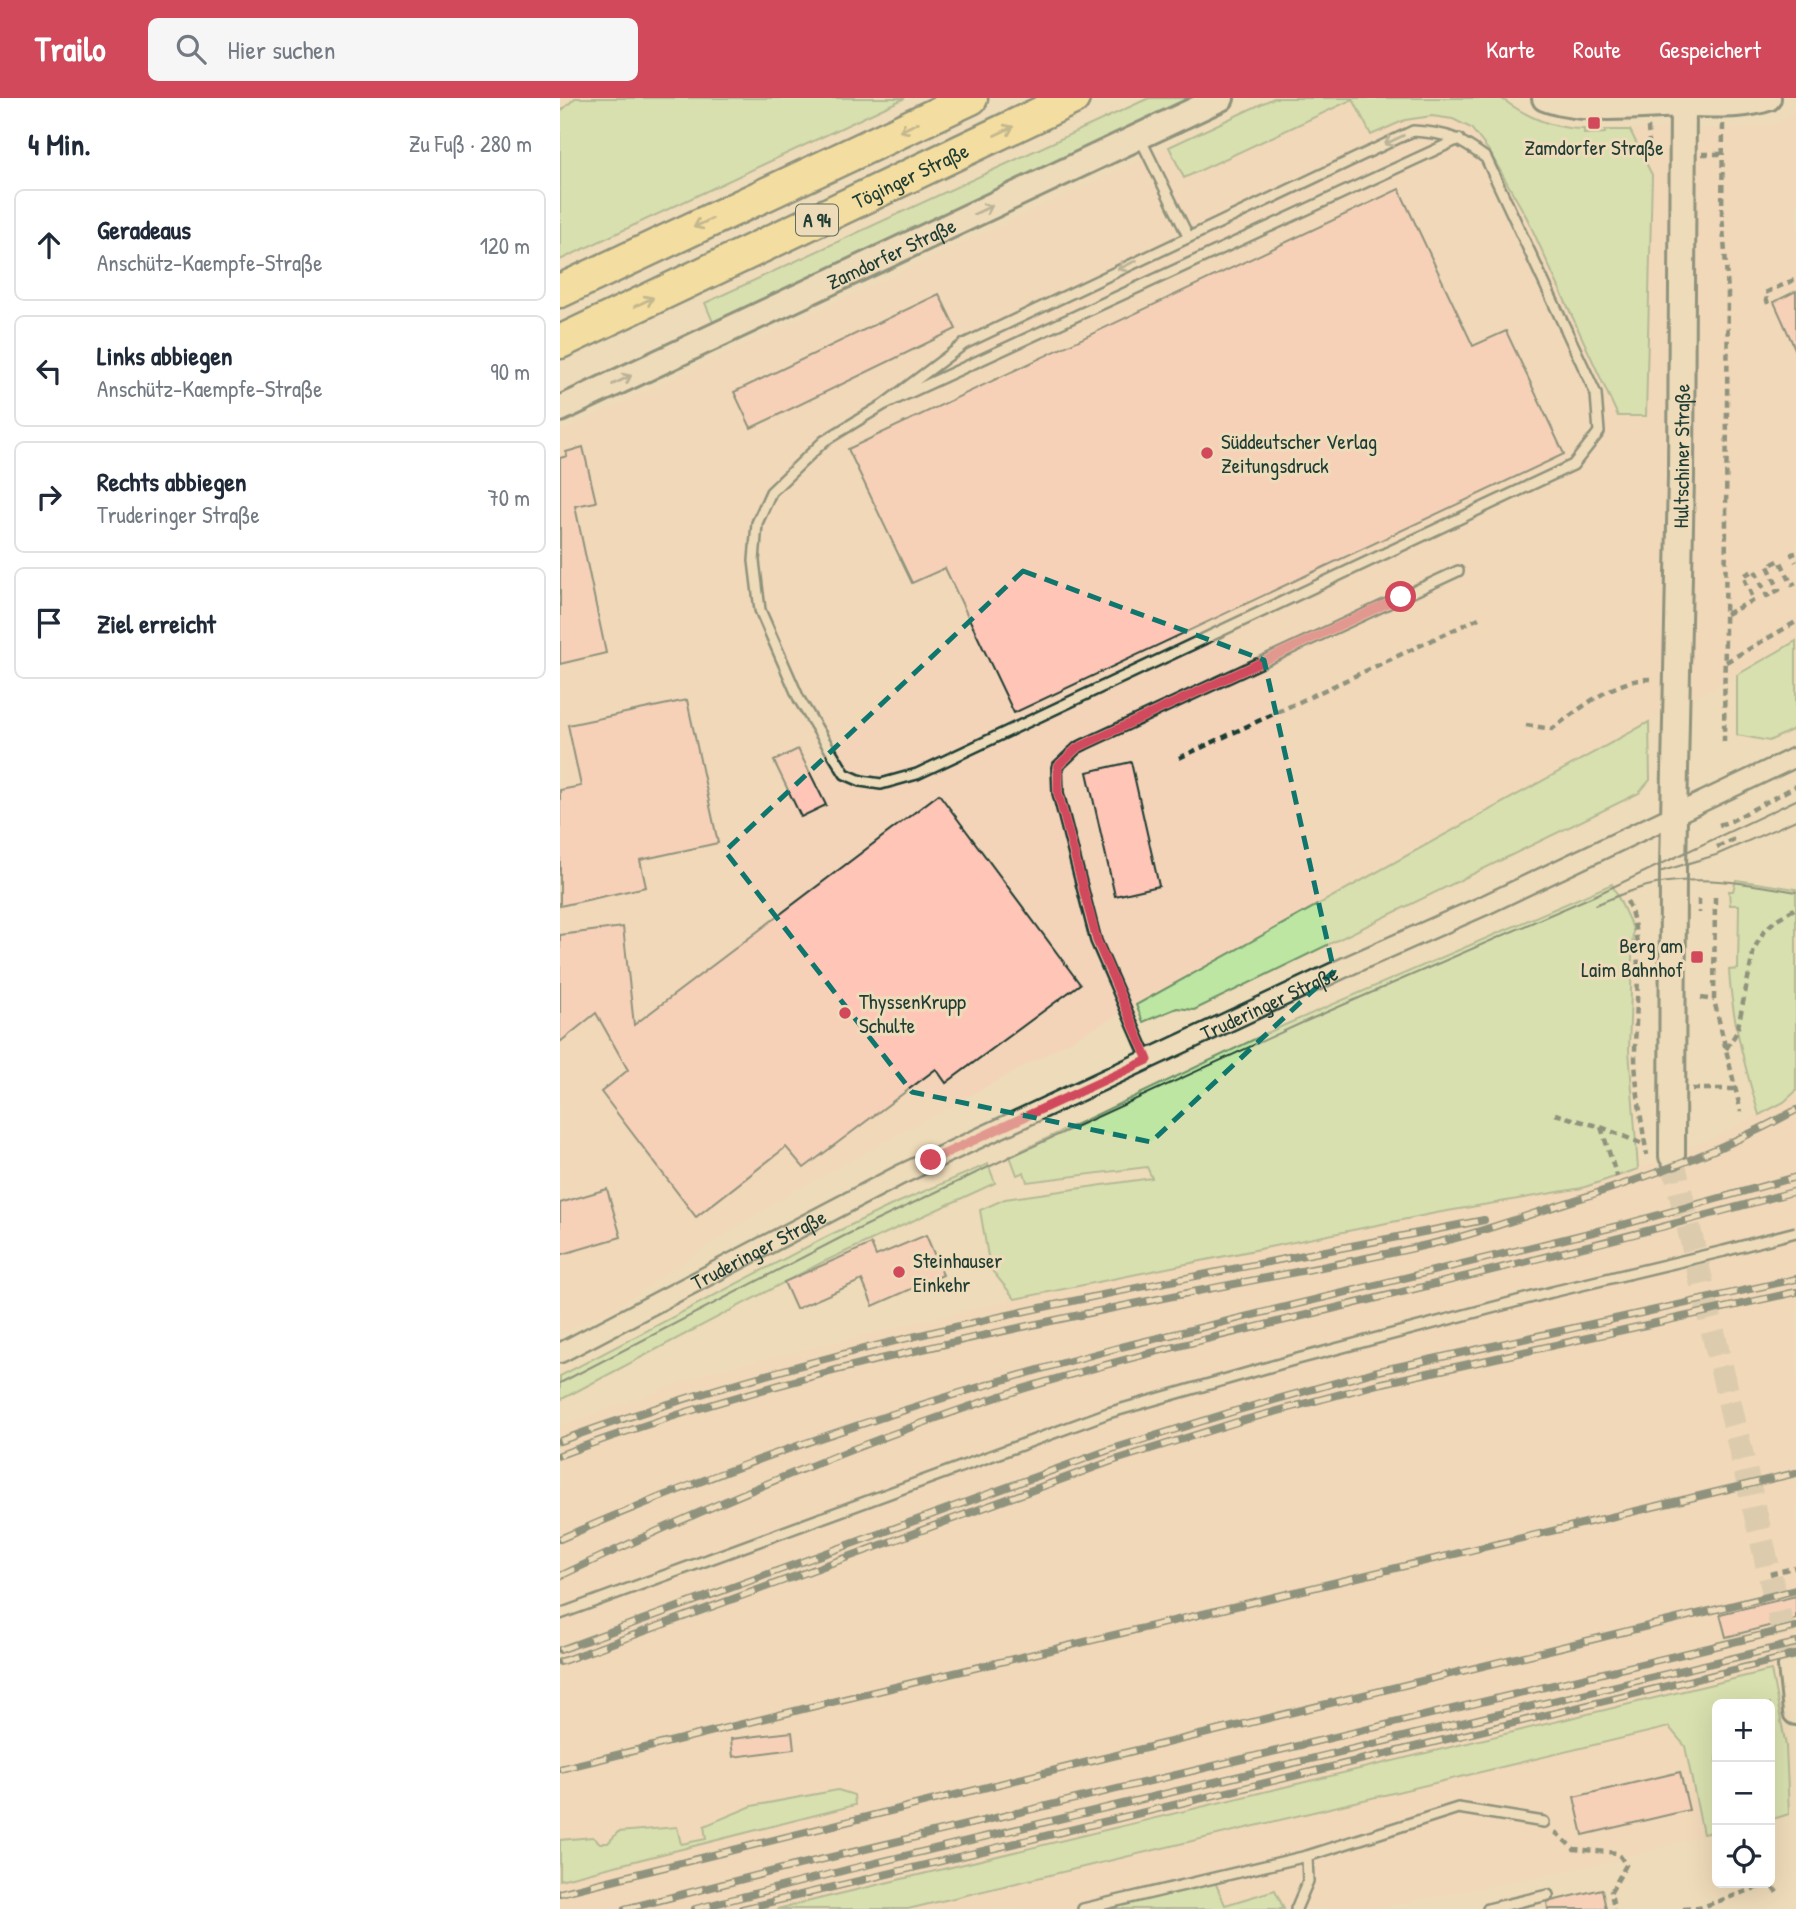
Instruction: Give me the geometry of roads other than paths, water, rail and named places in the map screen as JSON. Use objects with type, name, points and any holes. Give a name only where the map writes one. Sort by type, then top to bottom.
[{"type":"highway","name":"A 94","points":[[560,290],[971,98]]},
{"type":"highway","name":"Töginger Straße","points":[[560,342],[1073,98]]},
{"type":"main road","name":"Zamdorfer Straße","points":[[560,409],[1221,98]]},
{"type":"main road","points":[[1545,98],[1574,105],[1683,101],[1740,103],[1768,98]]},
{"type":"main road","name":"Hultschiner Straße","points":[[1674,813],[1683,101]]},
{"type":"main road","points":[[1660,1157],[1674,813]]},
{"type":"main road","points":[[1794,1678],[1796,1712]]},
{"type":"street","name":"Truderinger Straße","points":[[560,1353],[900,1175],[1352,964],[1483,906],[1796,757]]},
{"type":"lane","points":[[883,405],[964,344],[1413,131],[1439,132],[1459,139],[1486,158],[1596,394],[1599,432],[1573,465],[917,774],[881,784],[861,781],[845,774],[799,699],[760,610],[754,561],[757,523],[771,492],[824,440],[883,405],[1459,139]]},
{"type":"lane","points":[[1139,136],[1188,236]]},
{"type":"lane","points":[[1148,1060],[1097,941],[1058,793],[1058,766],[1085,744],[1458,570]]},
{"type":"lane","points":[[560,1614],[1108,1413],[1539,1295],[1796,1232]]},
{"type":"lane","points":[[1083,1909],[1307,1856],[1458,1808],[1544,1822]]},
{"type":"lane","points":[[1296,1909],[1308,1881],[1307,1856]]},
{"type":"lane","points":[[1488,1909],[1548,1895]]},
{"type":"tunnel","points":[[1672,1156],[1791,1666]]},
{"type":"tram line","points":[[560,1383],[844,1236],[1001,1161],[1304,1022],[1598,894],[1796,800]]},
{"type":"tram line","points":[[1659,872],[1716,855],[1796,820]]},
{"type":"tram line","points":[[1595,905],[1640,888],[1673,881],[1726,882],[1796,892]]},
{"type":"railway","points":[[560,1455],[717,1403],[876,1360],[1036,1324],[1452,1239],[1660,1171],[1743,1137],[1796,1110]]},
{"type":"railway","points":[[560,1539],[697,1482],[837,1432],[979,1387],[1121,1347],[1626,1224],[1796,1177]]},
{"type":"railway","points":[[560,1576],[786,1476],[1019,1390],[1151,1353],[1585,1247],[1796,1191]]},
{"type":"railway","points":[[560,1441],[672,1403],[786,1369],[901,1340],[1134,1288],[1484,1220]]},
{"type":"railway","points":[[560,1650],[1109,1450],[1235,1411],[1374,1372],[1796,1279]]},
{"type":"railway","points":[[560,1662],[1112,1461],[1237,1422],[1378,1384],[1796,1292]]},
{"type":"railway","points":[[560,1769],[1796,1473]]},
{"type":"railway","points":[[560,1893],[1796,1590]]},
{"type":"railway","points":[[625,1909],[790,1867],[1796,1627]]},
{"type":"railway","points":[[695,1909],[850,1869],[1796,1643]]},
{"type":"railway","points":[[742,1909],[1796,1655]]},
{"type":"place","name":"Zamdorfer Straße","points":[[1594,123]]},
{"type":"place","name":"Süddeutscher Verlag Zeitungsdruck","points":[[1207,453]]},
{"type":"place","name":"Berg am Laim Bahnhof","points":[[1697,957]]},
{"type":"place","name":"ThyssenKrupp Schulte","points":[[845,1013]]},
{"type":"place","name":"Steinhauser Einkehr","points":[[899,1272]]}]
